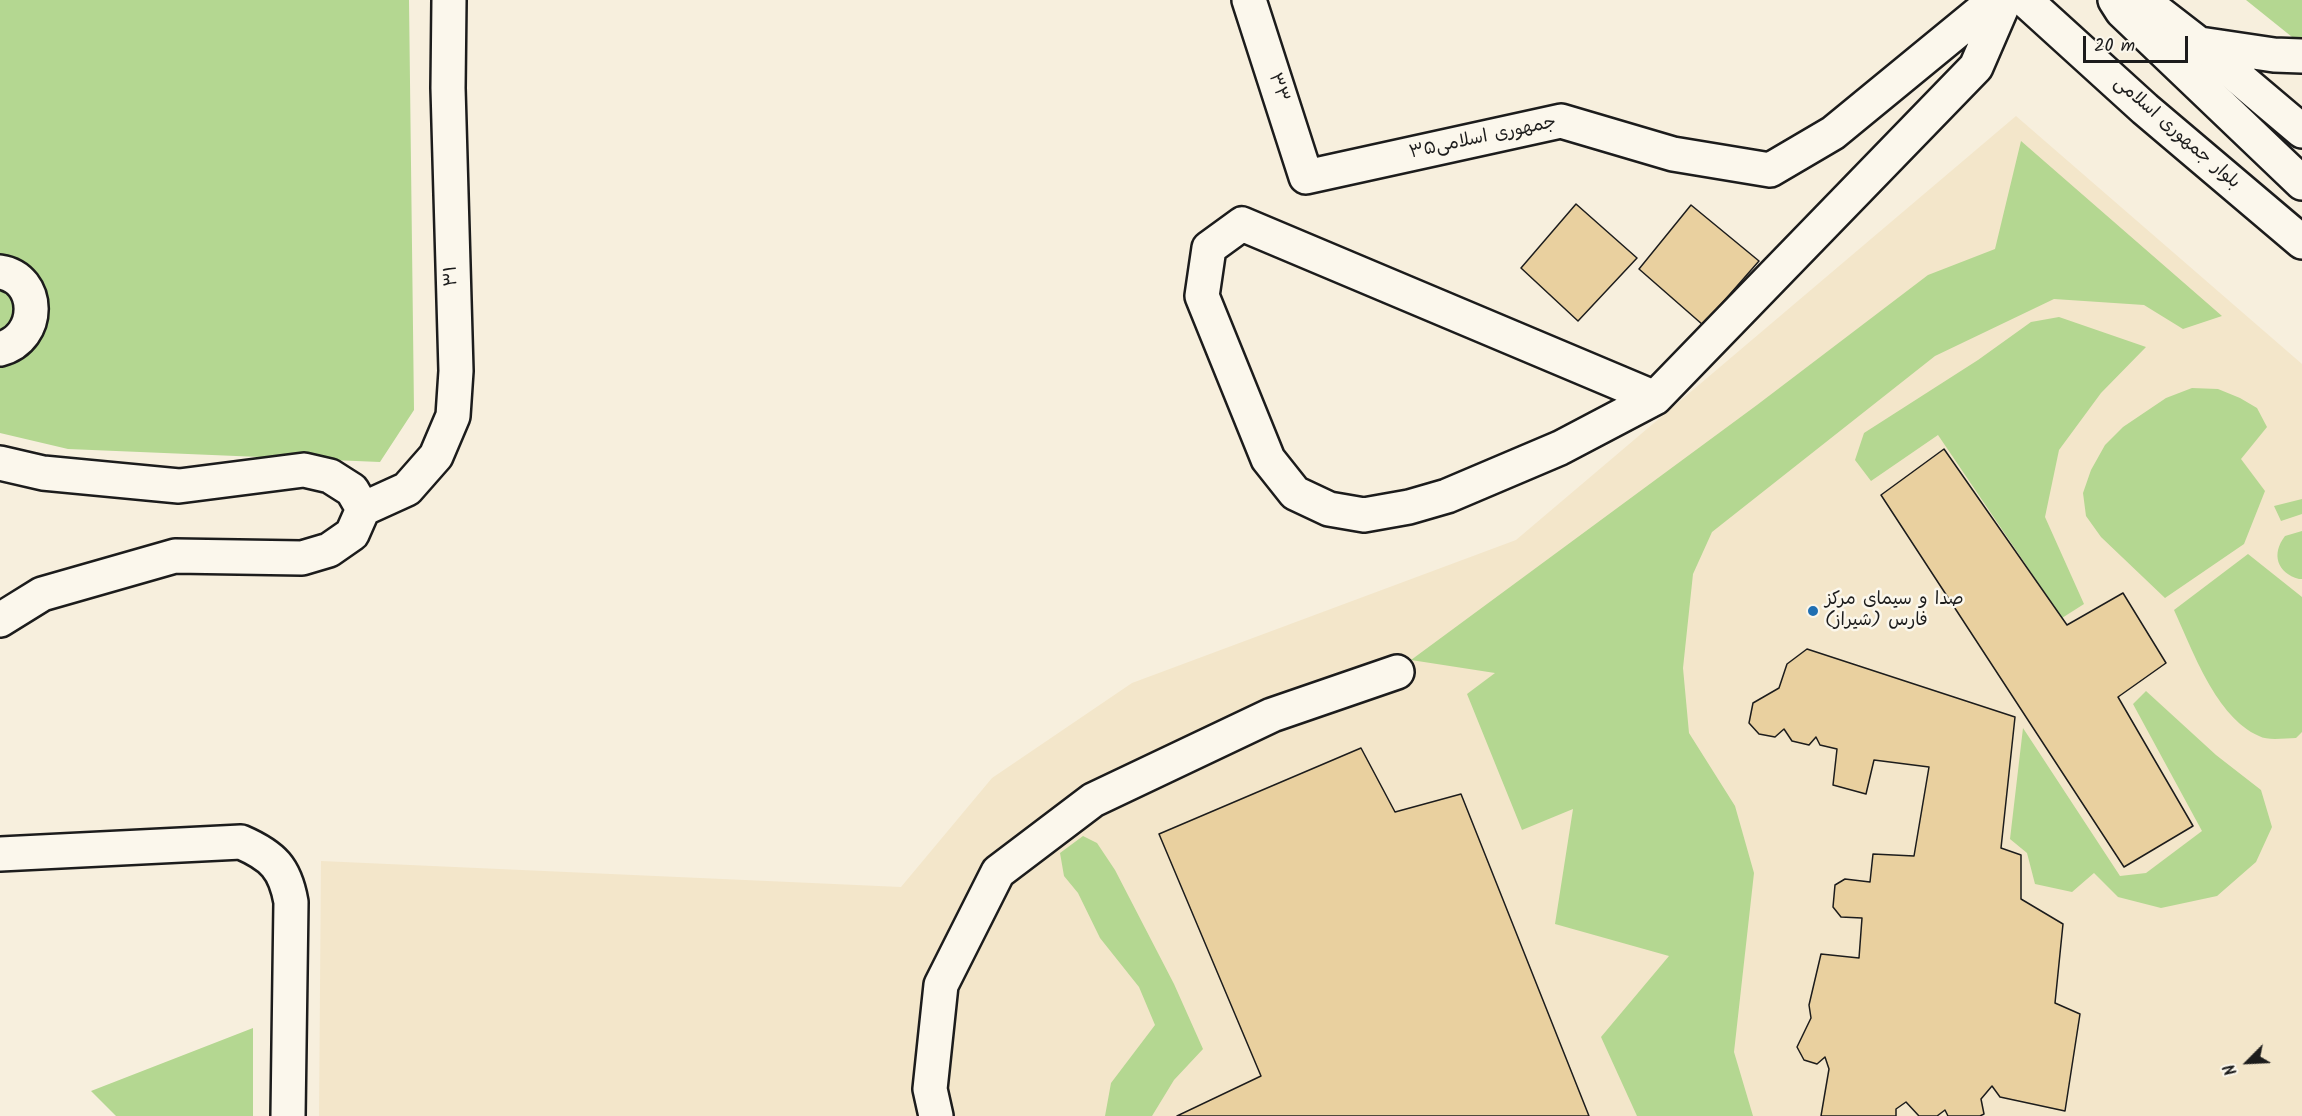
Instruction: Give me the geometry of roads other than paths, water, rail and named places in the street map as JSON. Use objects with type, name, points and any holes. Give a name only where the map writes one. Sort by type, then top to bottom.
[{"type":"main road","name":"۳۱","points":[[363,509],[407,489],[436,456],[453,416],[456,371],[448,88],[449,0]]},
{"type":"main road","name":"۳۳","points":[[1249,0],[1306,177]]},
{"type":"main road","name":"جمهوری اسلامی۳۵","points":[[1306,177],[1561,121],[1673,154],[1770,170],[1833,133],[1995,0]]},
{"type":"main road","points":[[1655,398],[1242,224],[1209,248],[1202,296],[1268,459],[1295,493],[1329,509],[1364,515],[1409,507],[1446,496],[1560,448],[1655,398],[1976,67],[2005,0]]},
{"type":"main road","name":"بلوار جمهوری اسلامی","points":[[2025,0],[2145,109],[2302,242]]},
{"type":"main road","points":[[2115,0],[2122,11],[2302,183]]},
{"type":"main road","points":[[2142,0],[2199,44],[2302,131]]},
{"type":"main road","points":[[2199,44],[2274,55],[2302,56]]},
{"type":"main road","points":[[0,272],[16,279],[25,289],[31,301],[32,315],[21,338],[10,346],[0,349]]},
{"type":"main road","points":[[0,463],[43,473],[179,486],[304,470],[330,476],[352,490],[363,509],[352,534],[329,550],[302,558],[175,556],[42,594],[0,620]]},
{"type":"main road","points":[[936,1116],[930,1089],[941,985],[998,872],[1093,800],[1272,715],[1397,672]]},
{"type":"main road","points":[[0,854],[241,842],[261,850],[277,864],[287,882],[291,902],[288,1116]]},
{"type":"place","name":"صدا و سیمای مرکز فارس (شیراز)","points":[[1813,611]]}]
